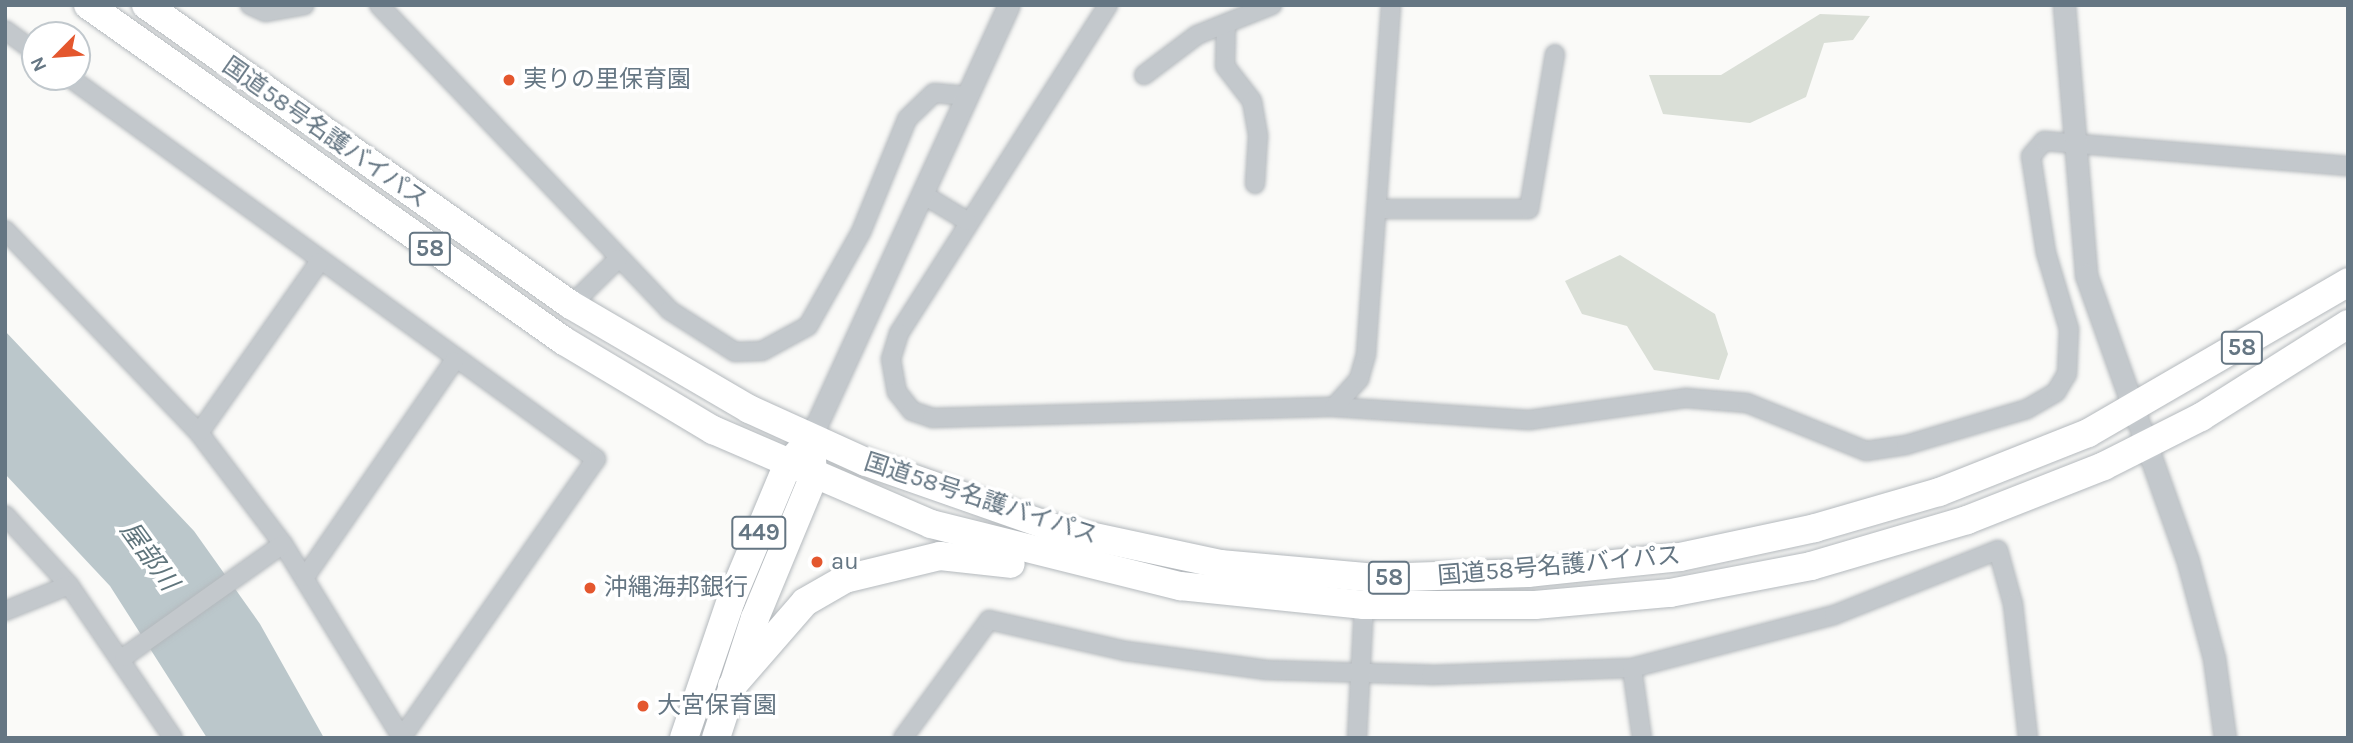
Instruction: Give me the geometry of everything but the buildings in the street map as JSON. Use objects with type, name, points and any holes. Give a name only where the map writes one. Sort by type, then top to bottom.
[{"type":"highway","name":"国道58号名護バイパス","points":[[88,5],[564,341],[677,411],[787,466]]},
{"type":"highway","name":"国道58号名護バイパス","points":[[146,5],[571,304],[683,373],[810,439],[987,506],[1137,548],[1296,573],[1444,577],[1613,566],[1763,541],[1938,492],[2134,409],[2348,282]]},
{"type":"highway","name":"国道58号名護バイパス","points":[[813,478],[931,524],[1048,558],[1180,586],[1364,605],[1570,603],[1716,586],[1824,562],[1967,520],[2148,445],[2348,324]]},
{"type":"highway","name":"449","points":[[684,738],[710,654],[787,466],[810,439]]},
{"type":"highway","name":"449","points":[[716,738],[732,686],[813,478],[810,439]]},
{"type":"highway","name":"58","points":[[787,466],[813,478]]},
{"type":"highway","points":[[732,686],[805,602],[858,574],[940,556],[1013,564],[1048,558]]},
{"type":"street","points":[[250,5],[267,12],[304,5]]},
{"type":"street","points":[[379,5],[618,259],[708,339],[735,352],[786,342],[808,326],[861,232],[907,119],[934,93],[968,96]]},
{"type":"street","points":[[810,439],[1009,5]]},
{"type":"street","points":[[1108,5],[967,221],[891,359],[897,393],[912,411],[932,418],[1334,407],[1529,420],[1686,398],[1747,403],[1866,451],[2003,419],[2056,393],[2067,374],[2069,329],[2046,253],[2031,156],[2044,141],[2348,166]]},
{"type":"street","points":[[1144,75],[1197,35],[1226,26],[1272,5]]},
{"type":"street","points":[[1334,407],[1359,379],[1366,354],[1380,209],[1391,5]]},
{"type":"street","points":[[2064,5],[2071,144],[2086,275],[2148,445],[2214,658],[2225,738]]},
{"type":"street","points":[[1226,26],[1225,66],[1252,101],[1258,136],[1255,184]]},
{"type":"street","points":[[5,30],[21,42]]},
{"type":"street","points":[[1380,209],[1529,209],[1555,54]]},
{"type":"street","points":[[5,230],[199,433],[283,544],[402,737],[596,459],[454,361],[88,91]]},
{"type":"street","points":[[924,195],[967,221]]},
{"type":"street","points":[[571,304],[618,259]]},
{"type":"street","points":[[199,433],[319,262]]},
{"type":"street","points":[[305,577],[454,361]]},
{"type":"street","points":[[5,515],[129,652],[173,738]]},
{"type":"street","points":[[129,652],[239,571],[283,544]]},
{"type":"street","points":[[903,738],[989,620],[1126,651],[1266,670],[1362,673],[1632,668],[1835,615],[1998,550],[2013,604],[2028,738]]},
{"type":"street","points":[[5,611],[69,585]]},
{"type":"street","points":[[1357,738],[1364,605]]},
{"type":"street","points":[[1632,668],[1642,738]]},
{"type":"shaded area","points":[[1820,14],[1870,16],[1853,40],[1824,43],[1806,97],[1750,123],[1663,114],[1649,75],[1721,75]]},
{"type":"shaded area","points":[[1620,255],[1715,314],[1728,354],[1719,380],[1654,370],[1627,326],[1582,314],[1565,281]]},
{"type":"water","name":"屋部川","points":[[5,331],[194,531],[260,624],[324,738],[207,738],[110,586],[5,474]]},
{"type":"place","name":"実りの里保育園","points":[[509,80]]},
{"type":"place","name":"au","points":[[817,562]]},
{"type":"place","name":"沖縄海邦銀行","points":[[590,588]]},
{"type":"place","name":"大宮保育園","points":[[643,706]]}]
